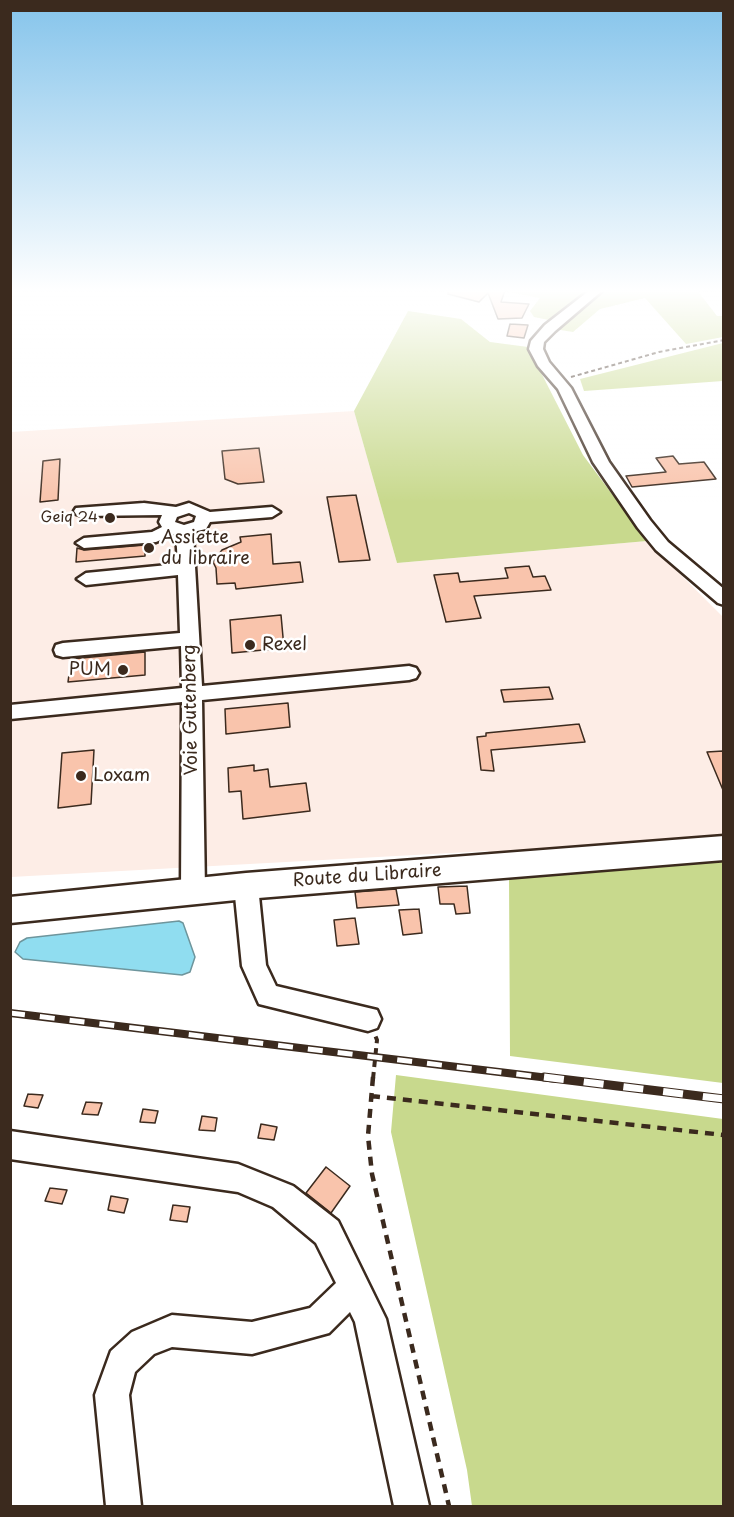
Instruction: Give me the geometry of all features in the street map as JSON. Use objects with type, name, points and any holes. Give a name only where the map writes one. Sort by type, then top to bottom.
[{"type":"main road","name":"Route du Libraire","points":[[10,910],[246,886],[723,848]]},
{"type":"street","points":[[544,361],[558,381],[602,462],[644,524],[662,546],[723,598]]},
{"type":"street","points":[[82,512],[144,508],[177,523],[201,525],[205,517],[272,512]]},
{"type":"street","points":[[84,543],[156,537],[177,523]]},
{"type":"street","name":"Voie Gutenberg","points":[[177,523],[186,569],[190,639],[193,891]]},
{"type":"street","points":[[86,579],[186,569]]},
{"type":"street","points":[[63,650],[190,639]]},
{"type":"street","points":[[10,712],[409,673]]},
{"type":"street","points":[[246,886],[254,966],[268,996],[368,1019]]},
{"type":"street","points":[[10,1145],[238,1178],[283,1196],[327,1232],[356,1286],[370,1319],[412,1506]]},
{"type":"street","points":[[123,1506],[112,1395],[122,1362],[143,1342],[172,1331],[252,1338],[318,1322],[356,1286]]},
{"type":"path","points":[[558,381],[628,361]]},
{"type":"path","points":[[368,1019],[377,1040],[368,1136],[372,1174],[449,1506]]},
{"type":"path","points":[[371,1096],[723,1135]]},
{"type":"shaded area","points":[[354,411],[397,563],[647,541],[723,617],[723,858],[509,877],[488,851],[11,877],[11,432]]},
{"type":"green space","points":[[381,361],[535,361],[583,455],[647,541],[397,563],[354,411]]},
{"type":"green space","points":[[652,361],[723,361],[723,381],[584,391],[580,379]]},
{"type":"green space","points":[[723,858],[723,1083],[510,1056],[509,877]]},
{"type":"green space","points":[[396,1075],[723,1119],[723,1506],[472,1506],[467,1470],[391,1132]]},
{"type":"water","points":[[179,921],[183,923],[195,957],[190,972],[182,975],[23,959],[15,952],[20,942],[27,938]]},
{"type":"building","points":[[259,448],[264,482],[238,484],[225,479],[222,451]]},
{"type":"building","points":[[673,456],[679,464],[704,462],[716,479],[632,487],[626,476],[666,472],[656,458]]},
{"type":"building","points":[[60,459],[58,500],[40,502],[43,461]]},
{"type":"building","points":[[356,495],[370,560],[339,562],[327,497]]},
{"type":"building","points":[[271,534],[273,564],[300,562],[303,582],[236,589],[235,583],[217,584],[216,568],[213,562],[222,550],[241,542],[240,537]]},
{"type":"building","points":[[145,545],[145,556],[76,562],[77,548],[84,550]]},
{"type":"building","points":[[529,566],[533,577],[545,576],[551,590],[474,596],[481,618],[446,622],[434,575],[458,573],[460,582],[508,578],[505,568]]},
{"type":"building","points":[[281,615],[284,648],[232,653],[230,620]]},
{"type":"building","points":[[145,652],[145,675],[68,682],[71,659]]},
{"type":"building","points":[[549,687],[553,699],[504,702],[501,690]]},
{"type":"building","points":[[288,703],[290,727],[226,734],[225,709]]},
{"type":"building","points":[[579,724],[585,742],[491,750],[494,771],[481,770],[477,737],[486,736],[486,733]]},
{"type":"building","points":[[94,750],[91,804],[58,808],[62,753]]},
{"type":"building","points":[[723,751],[723,790],[707,752]]},
{"type":"building","points":[[254,765],[254,771],[268,769],[270,787],[306,783],[310,811],[243,819],[241,791],[229,792],[228,768]]},
{"type":"building","points":[[467,886],[470,913],[456,914],[454,904],[440,904],[438,887]]},
{"type":"building","points":[[396,889],[399,905],[357,908],[355,892]]},
{"type":"building","points":[[419,909],[422,933],[403,935],[399,910]]},
{"type":"building","points":[[355,918],[359,944],[337,946],[334,920]]},
{"type":"building","points":[[28,1094],[43,1095],[38,1108],[24,1106]]},
{"type":"building","points":[[86,1102],[102,1103],[98,1115],[82,1114]]},
{"type":"building","points":[[143,1109],[158,1111],[155,1123],[140,1122]]},
{"type":"building","points":[[202,1116],[217,1118],[215,1131],[199,1130]]},
{"type":"building","points":[[261,1124],[277,1127],[274,1140],[258,1138]]},
{"type":"building","points":[[326,1167],[350,1186],[331,1213],[306,1193]]},
{"type":"building","points":[[50,1188],[67,1190],[62,1204],[45,1201]]},
{"type":"building","points":[[111,1196],[128,1199],[124,1213],[108,1210]]},
{"type":"building","points":[[173,1205],[190,1207],[187,1222],[170,1220]]},
{"type":"railway","points":[[10,1013],[557,1079]]},
{"type":"railway","points":[[544,1077],[724,1099]]},
{"type":"place","name":"Geiq 24","points":[[110,518]]},
{"type":"place","name":"Assiette du libraire","points":[[149,548]]},
{"type":"place","name":"Rexel","points":[[250,645]]},
{"type":"place","name":"PUM","points":[[123,670]]},
{"type":"place","name":"Loxam","points":[[81,776]]}]
